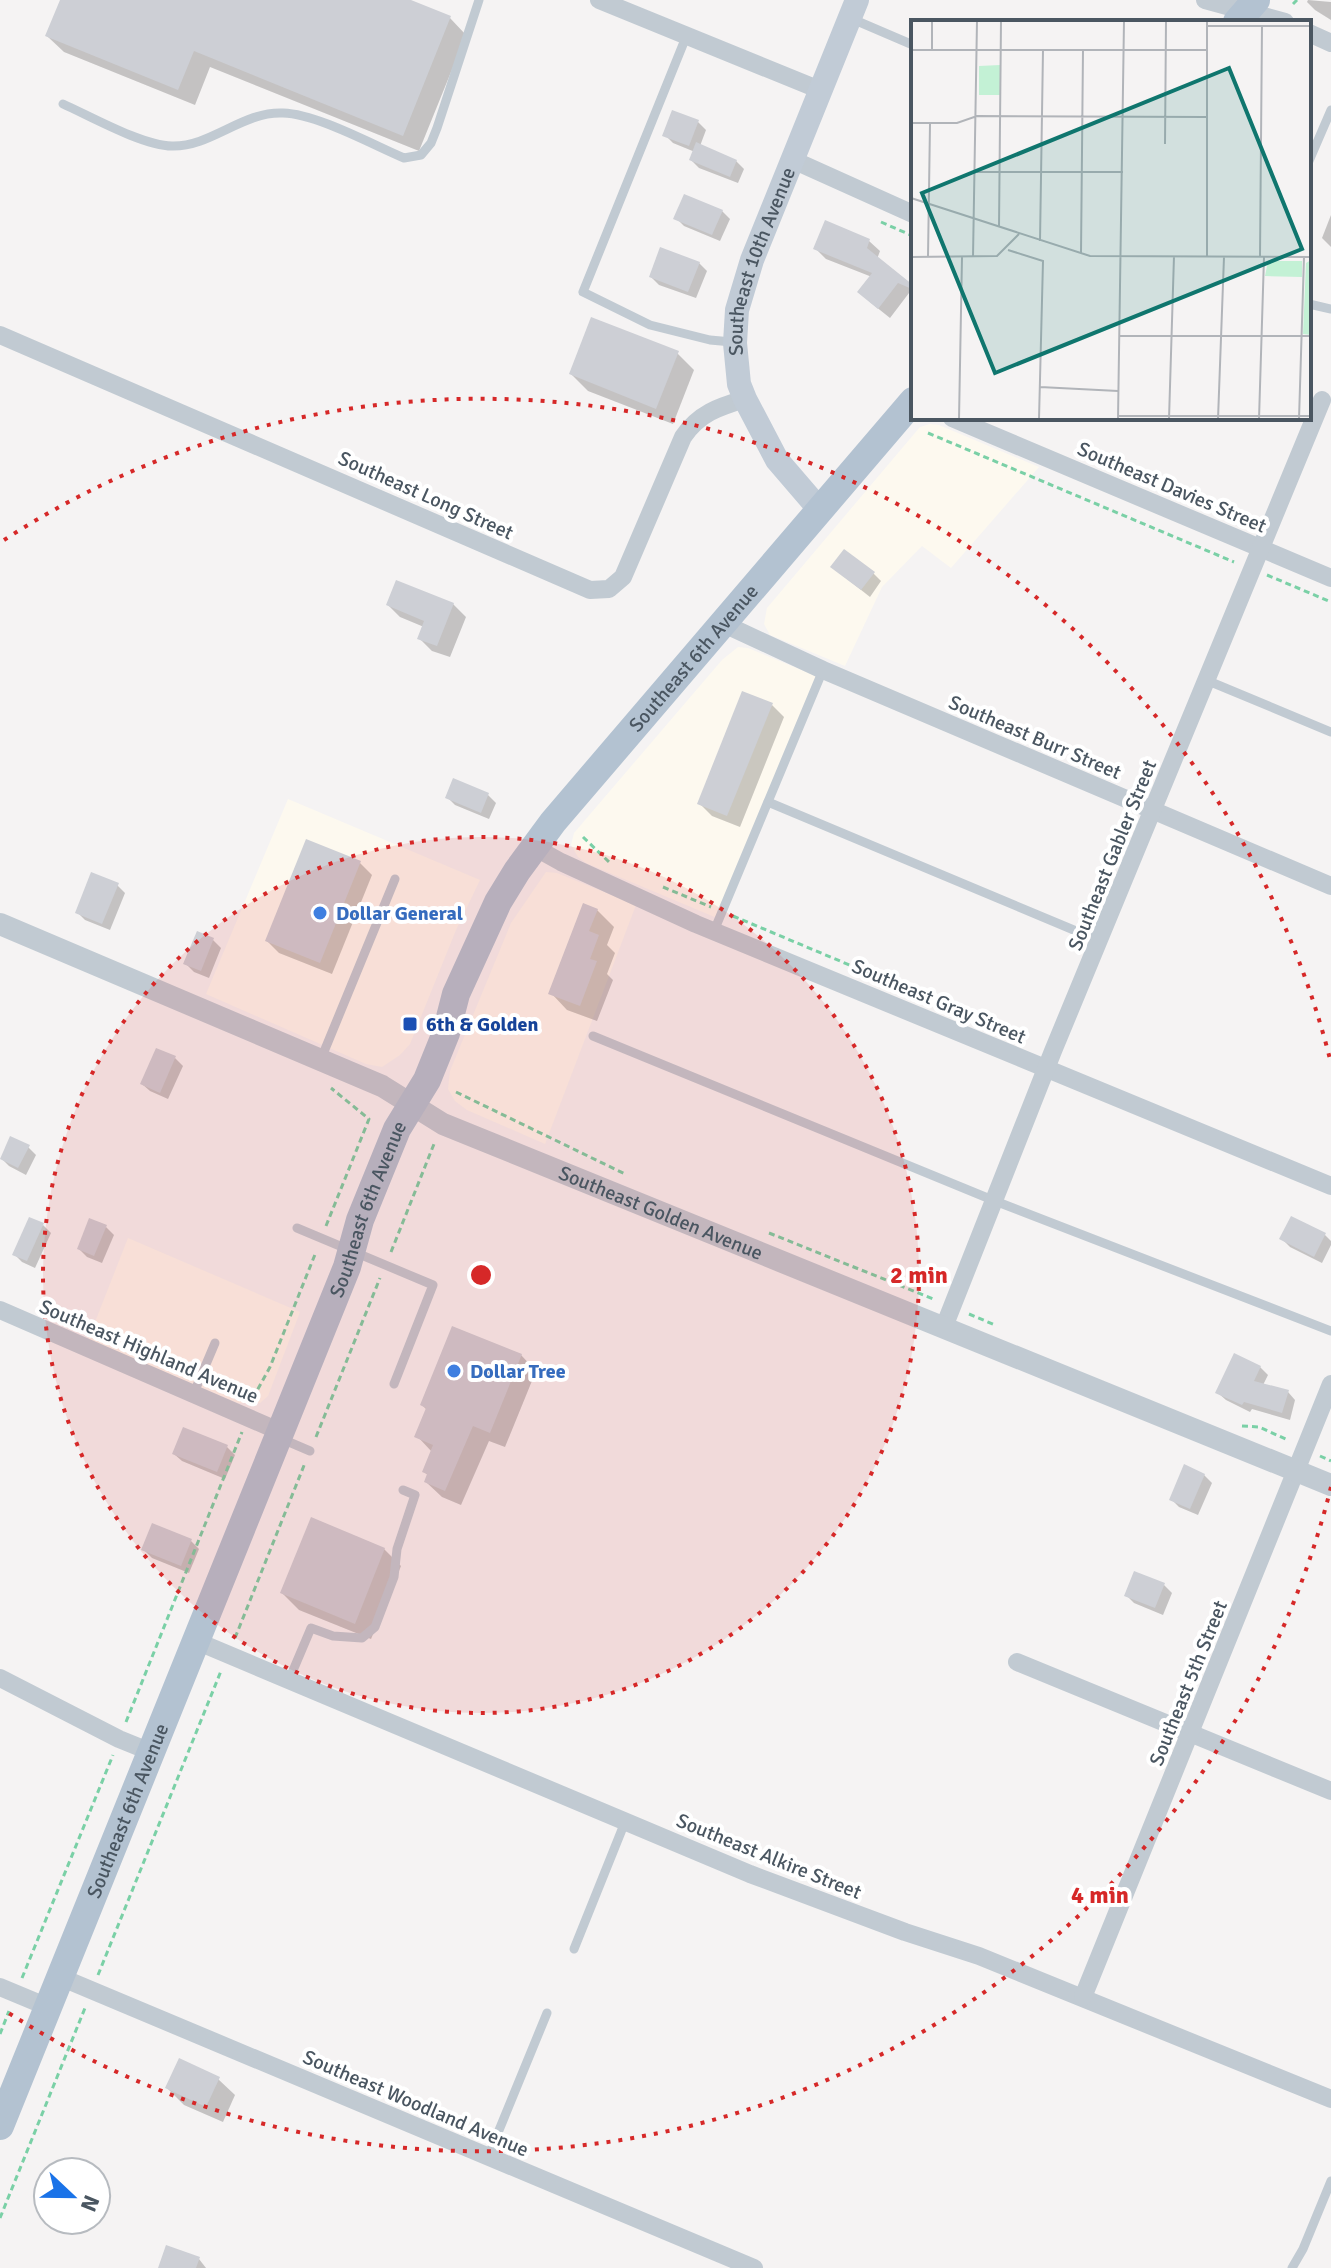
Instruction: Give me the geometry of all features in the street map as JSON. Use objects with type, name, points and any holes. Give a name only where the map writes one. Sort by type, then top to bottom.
[{"type":"main road","name":"Southeast 10th Avenue","points":[[820,510],[777,460],[745,399],[739,384],[735,343],[737,310],[744,282],[854,9]]},
{"type":"main road","name":"Southeast 6th Avenue","points":[[0,2126],[280,1435],[397,1129],[427,1080],[446,1033],[456,994],[498,902],[553,822],[911,403]]},
{"type":"street","points":[[599,0],[820,90]]},
{"type":"street","points":[[1205,0],[1278,20]]},
{"type":"street","points":[[1311,34],[1331,43]]},
{"type":"street","points":[[793,160],[911,213]]},
{"type":"street","name":"Southeast Long Street","points":[[0,335],[590,590],[609,589],[623,577],[690,426],[716,408],[745,399]]},
{"type":"street","name":"Southeast Gabler Street","points":[[948,1317],[1046,1069],[1321,400]]},
{"type":"street","name":"Southeast Davies Street","points":[[957,420],[1331,578]]},
{"type":"street","name":"Southeast Burr Street","points":[[724,624],[823,670],[1331,886]]},
{"type":"street","name":"Southeast Gray Street","points":[[534,847],[714,931],[1331,1186]]},
{"type":"street","name":"Southeast Golden Avenue","points":[[0,924],[382,1086],[443,1124],[948,1317],[1331,1485]]},
{"type":"street","name":"Southeast Highland Avenue","points":[[0,1310],[280,1435]]},
{"type":"street","name":"Southeast 5th Street","points":[[1083,1997],[1331,1384]]},
{"type":"street","name":"Southeast Alkire Street","points":[[196,1641],[750,1874],[979,1956],[1331,2099]]},
{"type":"street","points":[[1017,1662],[1331,1791]]},
{"type":"street","points":[[0,1678],[119,1739],[151,1752]]},
{"type":"street","name":"Southeast Woodland Avenue","points":[[60,1977],[754,2268]]},
{"type":"street","points":[[8,1990],[48,2007]]},
{"type":"lane","points":[[63,104],[127,133],[173,147],[197,141],[254,117],[286,113],[306,116],[404,158],[421,155],[431,143],[437,128],[479,0]]},
{"type":"lane","points":[[854,9],[911,44]]},
{"type":"lane","points":[[686,37],[583,292],[650,325],[735,343]]},
{"type":"lane","points":[[1311,156],[1331,110]]},
{"type":"lane","points":[[1311,304],[1331,309]]},
{"type":"lane","points":[[714,931],[823,670]]},
{"type":"lane","points":[[1206,680],[1331,732]]},
{"type":"lane","points":[[768,802],[1100,941]]},
{"type":"lane","points":[[321,1059],[395,879]]},
{"type":"lane","points":[[593,1036],[995,1201],[1331,1331]]},
{"type":"lane","points":[[297,1228],[433,1285],[394,1384]]},
{"type":"lane","points":[[193,1395],[215,1343]]},
{"type":"lane","points":[[280,1435],[310,1451]]},
{"type":"lane","points":[[289,1680],[311,1628],[333,1636],[362,1638],[375,1627],[394,1577],[397,1549],[415,1495],[403,1490]]},
{"type":"lane","points":[[574,1949],[625,1822]]},
{"type":"lane","points":[[488,2157],[547,2013]]},
{"type":"lane","points":[[1292,2268],[1331,2181]]},
{"type":"path","points":[[881,222],[911,235]]},
{"type":"path","points":[[928,433],[1331,602]]},
{"type":"path","points":[[583,837],[613,867]]},
{"type":"path","points":[[654,883],[952,1008]]},
{"type":"path","points":[[456,1092],[632,1178]]},
{"type":"path","points":[[0,2034],[8,1990],[119,1739],[247,1418],[255,1389],[270,1367],[369,1119]]},
{"type":"path","points":[[0,2218],[434,1144]]},
{"type":"path","points":[[763,1230],[948,1317],[996,1325]]},
{"type":"path","points":[[1229,1426],[1259,1427],[1331,1461]]},
{"type":"shaded area","points":[[930,424],[1039,467],[951,568],[922,546],[882,587],[845,666],[770,635],[764,624],[767,608],[920,427]]},
{"type":"shaded area","points":[[738,647],[748,648],[816,676],[717,918],[586,863],[571,845],[574,833],[722,660]]},
{"type":"shaded area","points":[[288,799],[480,880],[456,930],[410,1044],[382,1067],[366,1064],[206,994]]},
{"type":"shaded area","points":[[546,872],[557,873],[636,905],[545,1144],[467,1110],[455,1101],[448,1089],[450,1071],[511,923]]},
{"type":"shaded area","points":[[128,1238],[300,1312],[268,1396],[260,1403],[238,1403],[88,1340]]},
{"type":"building","points":[[60,0],[411,0],[451,16],[403,136],[194,51],[178,90],[45,36]]},
{"type":"building","points":[[672,110],[699,120],[689,146],[662,136]]},
{"type":"building","points":[[696,142],[737,160],[730,177],[689,160]]},
{"type":"building","points":[[684,194],[723,210],[712,235],[673,219]]},
{"type":"building","points":[[825,220],[870,239],[867,248],[911,283],[911,289],[898,283],[878,309],[857,292],[872,273],[813,249]]},
{"type":"building","points":[[660,247],[700,262],[688,292],[649,277]]},
{"type":"building","points":[[591,317],[679,351],[656,409],[569,374]]},
{"type":"building","points":[[844,549],[875,572],[861,590],[830,567]]},
{"type":"building","points":[[396,580],[454,603],[437,646],[417,639],[424,621],[386,605]]},
{"type":"building","points":[[742,691],[773,703],[727,816],[697,804]]},
{"type":"building","points":[[453,778],[489,793],[481,813],[445,798]]},
{"type":"building","points":[[306,839],[361,861],[320,963],[265,941]]},
{"type":"building","points":[[91,872],[119,883],[102,924],[75,913]]},
{"type":"building","points":[[583,903],[598,909],[589,931],[599,935],[590,959],[597,961],[580,1006],[548,994]]},
{"type":"building","points":[[197,931],[214,938],[201,971],[183,964]]},
{"type":"building","points":[[156,1048],[176,1056],[160,1093],[140,1084]]},
{"type":"building","points":[[10,1136],[30,1145],[18,1168],[0,1159]]},
{"type":"building","points":[[1291,1216],[1326,1233],[1314,1257],[1279,1239]]},
{"type":"building","points":[[29,1217],[44,1223],[27,1261],[12,1255]]},
{"type":"building","points":[[89,1218],[107,1225],[94,1256],[77,1249]]},
{"type":"building","points":[[452,1326],[522,1354],[490,1433],[473,1426],[445,1491],[424,1482],[427,1474],[422,1472],[433,1445],[414,1437],[426,1408],[420,1405]]},
{"type":"building","points":[[1234,1353],[1261,1366],[1254,1381],[1289,1390],[1282,1413],[1244,1402],[1242,1405],[1215,1393]]},
{"type":"building","points":[[183,1427],[228,1445],[217,1472],[172,1454]]},
{"type":"building","points":[[1184,1464],[1205,1474],[1190,1509],[1169,1500]]},
{"type":"building","points":[[311,1517],[385,1548],[355,1624],[280,1593]]},
{"type":"building","points":[[152,1523],[192,1539],[181,1566],[141,1550]]},
{"type":"building","points":[[1134,1571],[1165,1583],[1155,1608],[1124,1596]]},
{"type":"building","points":[[179,2058],[220,2077],[206,2107],[165,2088]]},
{"type":"building","points":[[166,2245],[200,2257],[196,2268],[158,2268]]},
{"type":"place","name":"Dollar General","points":[[320,913]]},
{"type":"place","name":"6th & Golden","points":[[410,1024]]},
{"type":"place","name":"Dollar Tree","points":[[454,1371]]}]
